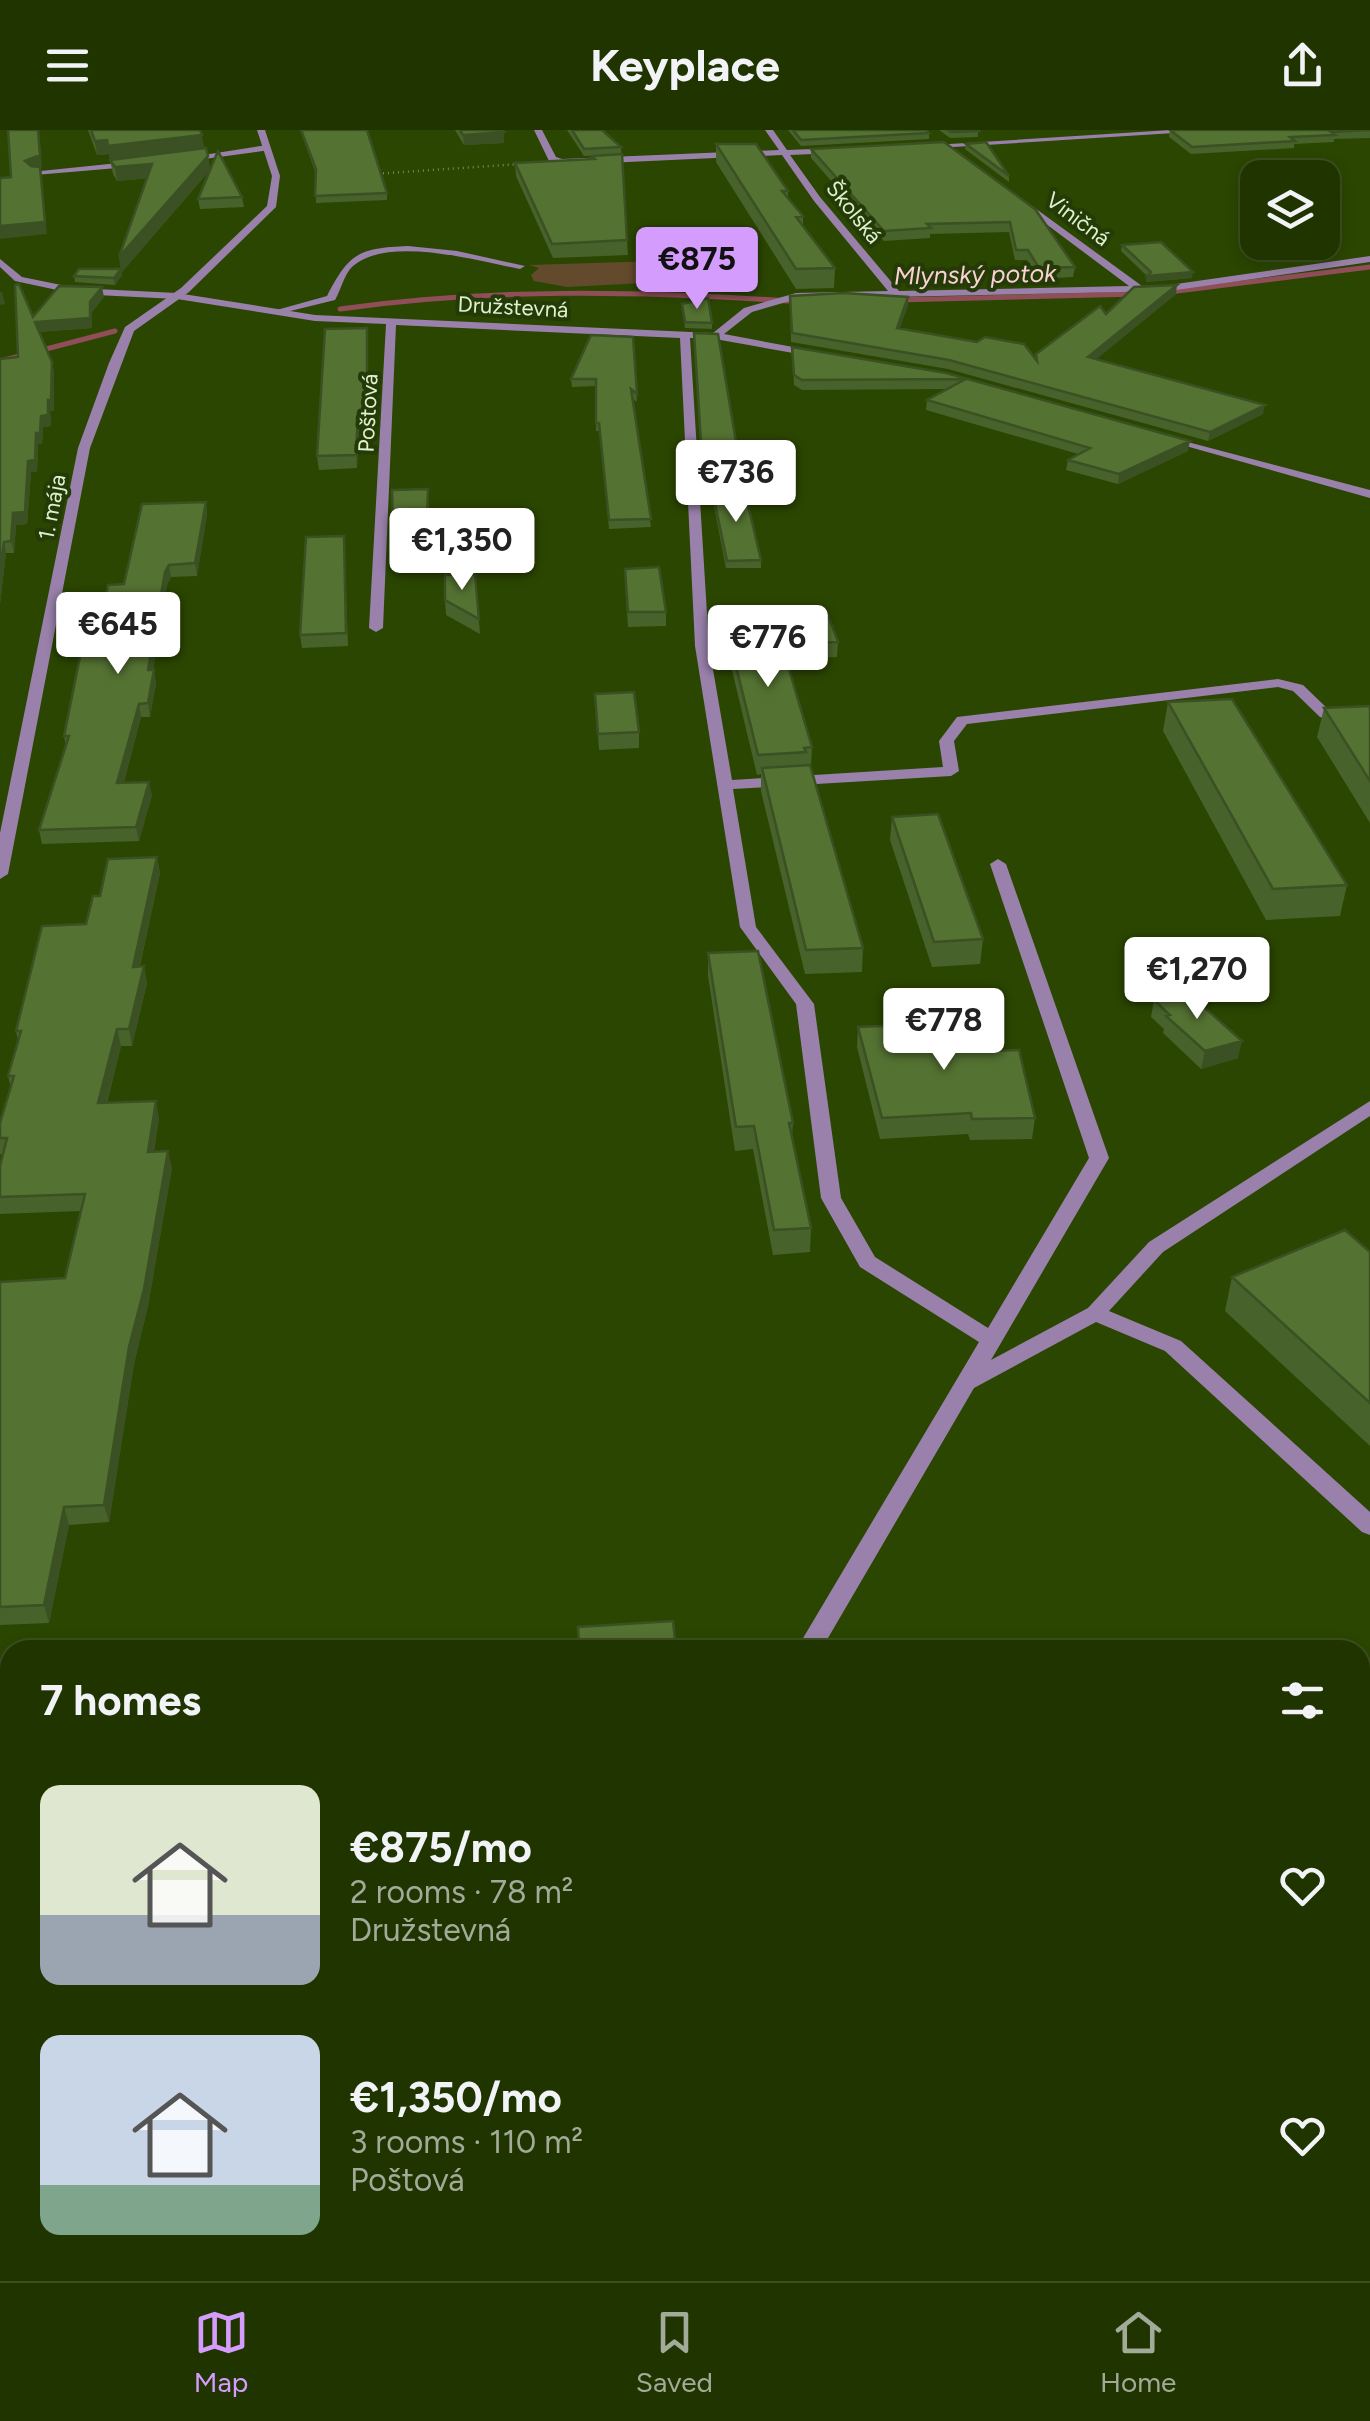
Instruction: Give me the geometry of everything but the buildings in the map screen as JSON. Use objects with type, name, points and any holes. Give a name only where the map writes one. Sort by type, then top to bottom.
[{"type":"street","points":[[178,160],[267,148],[261,130]]},
{"type":"street","points":[[538,130],[559,161],[846,150]]},
{"type":"street","name":"Školská","points":[[769,130],[817,200],[895,293]]},
{"type":"street","points":[[928,130],[960,156]]},
{"type":"street","points":[[905,147],[1218,130]]},
{"type":"street","name":"1. mája","points":[[0,874],[84,448],[129,329],[177,296],[247,234],[271,207],[276,180],[267,148]]},
{"type":"street","points":[[35,172],[159,162]]},
{"type":"street","name":"Viničná","points":[[1004,189],[1140,289]]},
{"type":"street","points":[[278,312],[330,298],[347,266],[375,252],[413,249],[520,266]]},
{"type":"street","points":[[715,336],[748,310],[790,297],[1172,290],[1370,259]]},
{"type":"street","name":"Družstevná","points":[[0,262],[19,279],[42,286],[177,296],[315,318],[715,336],[831,356]]},
{"type":"street","name":"Poštová","points":[[376,628],[391,321]]},
{"type":"street","points":[[686,334],[702,646],[748,926],[805,1004],[831,1198],[867,1262],[991,1340]]},
{"type":"street","points":[[1159,435],[1370,494]]},
{"type":"street","points":[[723,785],[951,770],[946,741],[962,720],[1278,683],[1298,688],[1325,714],[1370,728]]},
{"type":"street","points":[[814,1640],[1098,1158],[998,864]]},
{"type":"street","points":[[966,1383],[1095,1313],[1156,1247],[1370,1107]]},
{"type":"street","points":[[1095,1313],[1173,1346],[1370,1526]]},
{"type":"path","points":[[369,174],[559,161]]},
{"type":"shaded area","points":[[691,260],[686,264],[696,273],[682,281],[567,287],[534,281],[531,275],[539,268],[529,265]]},
{"type":"waterway","name":"Mlynský potok","points":[[1161,293],[1370,267]]},
{"type":"waterway","name":"Mlynský potok","points":[[340,309],[452,297],[564,293],[788,301]]},
{"type":"waterway","name":"Mlynský potok","points":[[896,300],[1137,294]]},
{"type":"waterway","name":"Mlynský potok","points":[[0,361],[115,331]]}]
